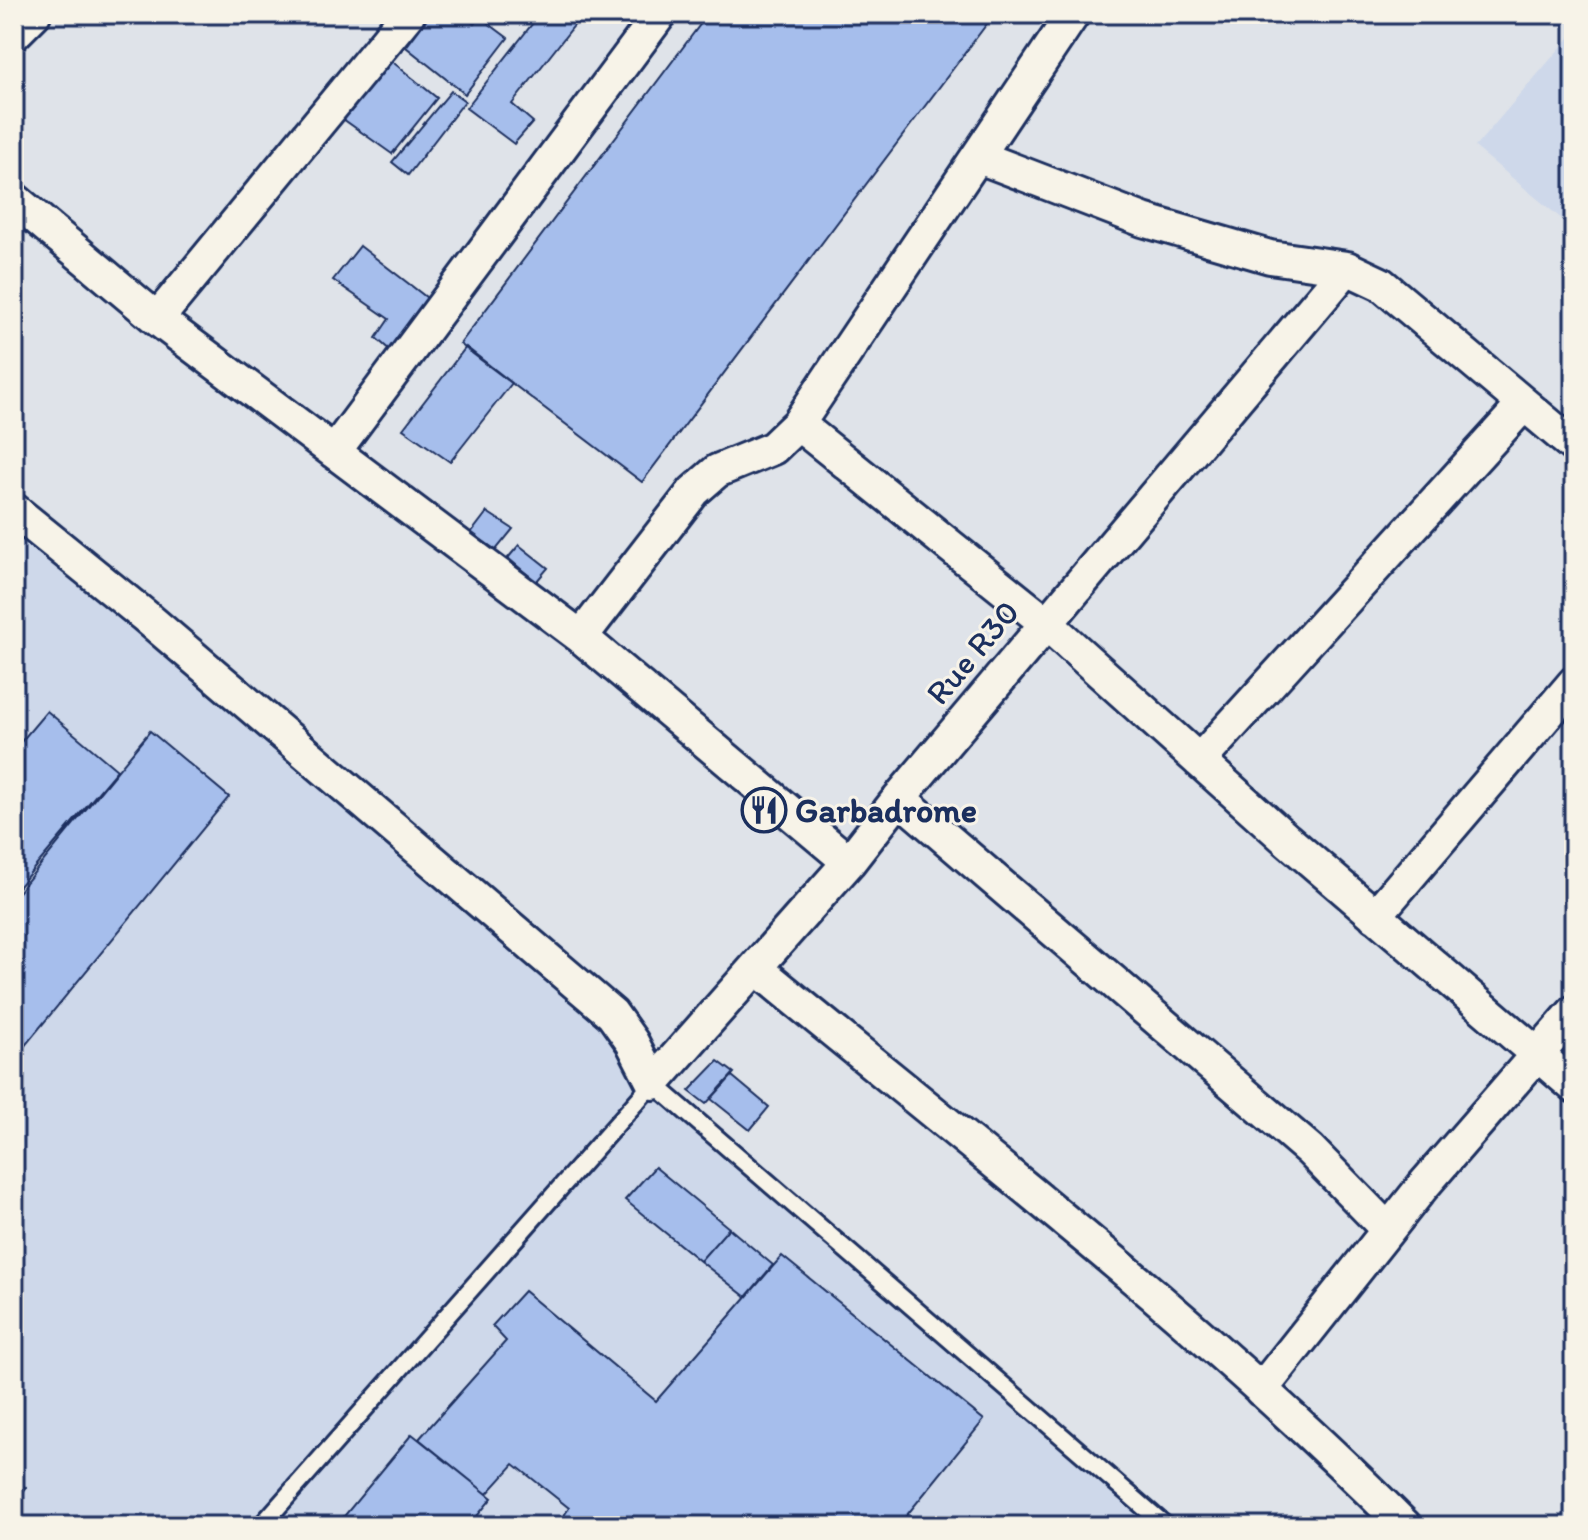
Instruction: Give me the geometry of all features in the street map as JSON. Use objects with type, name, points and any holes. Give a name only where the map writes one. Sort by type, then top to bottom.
[{"type":"street","points":[[14,34],[34,14]]},
{"type":"street","points":[[157,319],[408,14]]},
{"type":"street","points":[[334,452],[660,14]]},
{"type":"street","points":[[581,637],[694,491],[717,471],[773,448],[798,424],[1073,14]]},
{"type":"street","points":[[979,157],[1143,220],[1270,257],[1347,268],[1381,284],[1574,446]]},
{"type":"street","points":[[14,199],[157,319],[581,637],[849,862]]},
{"type":"street","name":"Rue R30","points":[[653,1083],[849,862],[899,798],[1347,268]]},
{"type":"street","points":[[1199,761],[1524,404]]},
{"type":"street","points":[[798,424],[1046,623],[1375,916],[1574,1086]]},
{"type":"street","points":[[14,510],[145,616],[612,1014],[632,1042],[653,1083]]},
{"type":"street","points":[[1375,916],[1574,683]]},
{"type":"street","points":[[899,798],[1310,1150],[1387,1229]]},
{"type":"street","points":[[756,968],[1133,1277],[1261,1390],[1405,1526]]},
{"type":"street","points":[[1261,1390],[1387,1229],[1574,1012]]},
{"type":"lane","points":[[261,1526],[653,1083],[1166,1526]]},
{"type":"shaded area","points":[[1574,32],[1574,229],[1475,147]]},
{"type":"shaded area","points":[[14,513],[667,1082],[1173,1526],[14,1526]]},
{"type":"building","points":[[431,14],[462,14],[474,24],[480,17],[508,38],[465,94],[406,47]]},
{"type":"building","points":[[540,14],[583,14],[512,104],[533,122],[514,144],[466,108]]},
{"type":"building","points":[[708,14],[980,14],[989,21],[642,482],[460,344]]},
{"type":"building","points":[[389,59],[437,98],[392,154],[343,119]]},
{"type":"building","points":[[451,91],[465,101],[408,175],[392,162]]},
{"type":"building","points":[[360,246],[431,301],[392,352],[376,338],[389,319],[333,280]]},
{"type":"building","points":[[466,347],[512,383],[450,462],[403,429]]},
{"type":"building","points":[[487,512],[513,529],[496,550],[471,533]]},
{"type":"building","points":[[519,545],[548,568],[536,582],[508,558]]},
{"type":"building","points":[[47,711],[117,770],[14,892],[14,750]]},
{"type":"building","points":[[150,731],[229,797],[14,1059],[14,897]]},
{"type":"building","points":[[718,1061],[734,1073],[706,1104],[689,1091]]},
{"type":"building","points":[[732,1076],[769,1107],[750,1130],[711,1099]]},
{"type":"building","points":[[655,1167],[729,1228],[700,1261],[625,1200]]},
{"type":"building","points":[[729,1228],[773,1265],[746,1297],[700,1261]]},
{"type":"building","points":[[782,1256],[984,1420],[898,1526],[557,1526],[569,1508],[514,1464],[487,1494],[419,1439],[506,1341],[492,1326],[524,1291],[656,1401]]},
{"type":"building","points":[[412,1434],[492,1498],[469,1526],[336,1526]]},
{"type":"building","points":[[14,1478],[26,1488],[14,1503]]},
{"type":"place","name":"Garbadrome","points":[[764,810]]}]
